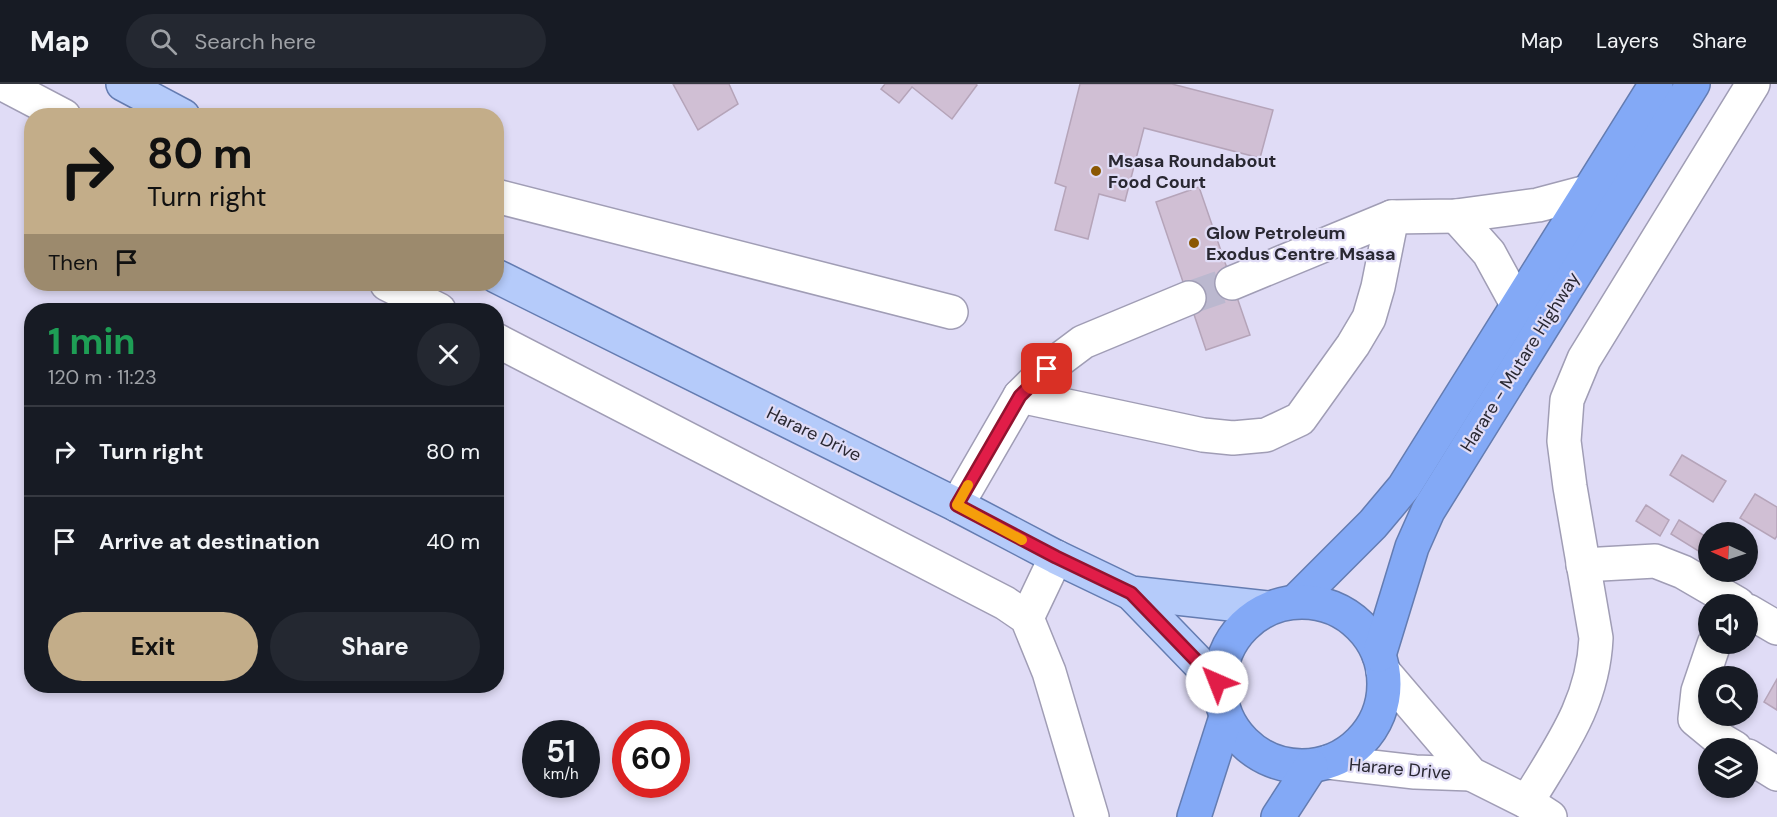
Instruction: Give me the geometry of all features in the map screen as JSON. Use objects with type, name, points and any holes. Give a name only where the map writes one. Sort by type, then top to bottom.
[{"type":"highway","name":"Harare - Mutare Highway","points":[[1282,605],[1372,525],[1404,487],[1656,84]]},
{"type":"highway","name":"Harare - Mutare Highway","points":[[1381,663],[1412,547],[1428,511],[1693,84]]},
{"type":"highway","points":[[1317,602],[1337,609],[1355,621],[1369,636],[1381,663],[1383,700],[1372,727],[1353,748],[1320,764],[1285,765],[1261,756],[1240,739],[1226,717],[1217,682],[1220,666],[1236,633],[1250,619],[1282,605],[1317,602]]},
{"type":"highway","points":[[1194,817],[1226,717]]},
{"type":"highway","points":[[1278,817],[1320,764]]},
{"type":"main road","points":[[123,84],[168,108]]},
{"type":"main road","name":"Harare Drive","points":[[504,280],[1131,593],[1217,682]]},
{"type":"main road","name":"Harare Drive","points":[[1131,593],[1282,605]]},
{"type":"street","points":[[3,84],[49,108]]},
{"type":"street","points":[[1539,810],[1578,716],[1595,659],[1596,638],[1564,441],[1567,400],[1584,359],[1753,84]]},
{"type":"street","points":[[1232,283],[1392,217],[1456,216],[1538,205],[1587,192]]},
{"type":"street","points":[[504,198],[951,312]]},
{"type":"street","points":[[1456,216],[1489,253],[1518,306]]},
{"type":"street","points":[[1020,396],[1203,435],[1233,438],[1266,435],[1300,419],[1353,345],[1369,318],[1378,287],[1392,217]]},
{"type":"street","points":[[401,291],[426,303]]},
{"type":"street","points":[[957,505],[1020,396],[1047,369],[1083,342],[1189,298]]},
{"type":"street","points":[[504,344],[1005,603],[1027,618],[1049,672],[1092,817]]},
{"type":"street","points":[[1027,618],[1056,557]]},
{"type":"street","points":[[1584,565],[1655,561],[1683,572],[1718,594]]},
{"type":"street","points":[[1758,617],[1777,628]]},
{"type":"street","points":[[1711,654],[1698,691],[1695,719],[1718,738]]},
{"type":"street","name":"Harare Drive","points":[[1381,663],[1471,774],[1539,810]]},
{"type":"street","points":[[1758,762],[1777,774]]},
{"type":"street","name":"Harare Drive","points":[[1320,764],[1471,774]]},
{"type":"building","points":[[673,84],[729,84],[738,104],[698,130]]},
{"type":"building","points":[[885,84],[977,85],[952,119],[912,87],[899,103],[881,89]]},
{"type":"building","name":"Msasa Roundabout Food Court","points":[[1080,84],[1172,84],[1273,110],[1260,158],[1144,128],[1125,201],[1099,194],[1088,239],[1055,230],[1066,187],[1055,183]]},
{"type":"building","name":"Glow Petroleum Exodus Centre Msasa","points":[[1199,187],[1250,335],[1206,350],[1156,202]]},
{"type":"building","points":[[1682,455],[1726,481],[1713,502],[1670,475]]},
{"type":"building","points":[[1755,494],[1777,507],[1777,536],[1775,539],[1758,529],[1758,522],[1747,522],[1740,518]]},
{"type":"building","points":[[1646,505],[1669,520],[1660,536],[1636,521]]},
{"type":"building","points":[[1679,520],[1698,532],[1698,551],[1671,534]]},
{"type":"building","points":[[1777,679],[1777,710],[1764,702]]},
{"type":"tunnel","points":[[1189,298],[1232,283]]},
{"type":"slow traffic","points":[[968,485],[957,505],[1022,540]]},
{"type":"place","name":"Msasa Roundabout Food Court","points":[[1096,171]]},
{"type":"place","name":"Glow Petroleum Exodus Centre Msasa","points":[[1194,243]]},
{"type":"route","points":[[1047,369],[1020,396],[957,505],[1131,593],[1217,682]]}]
